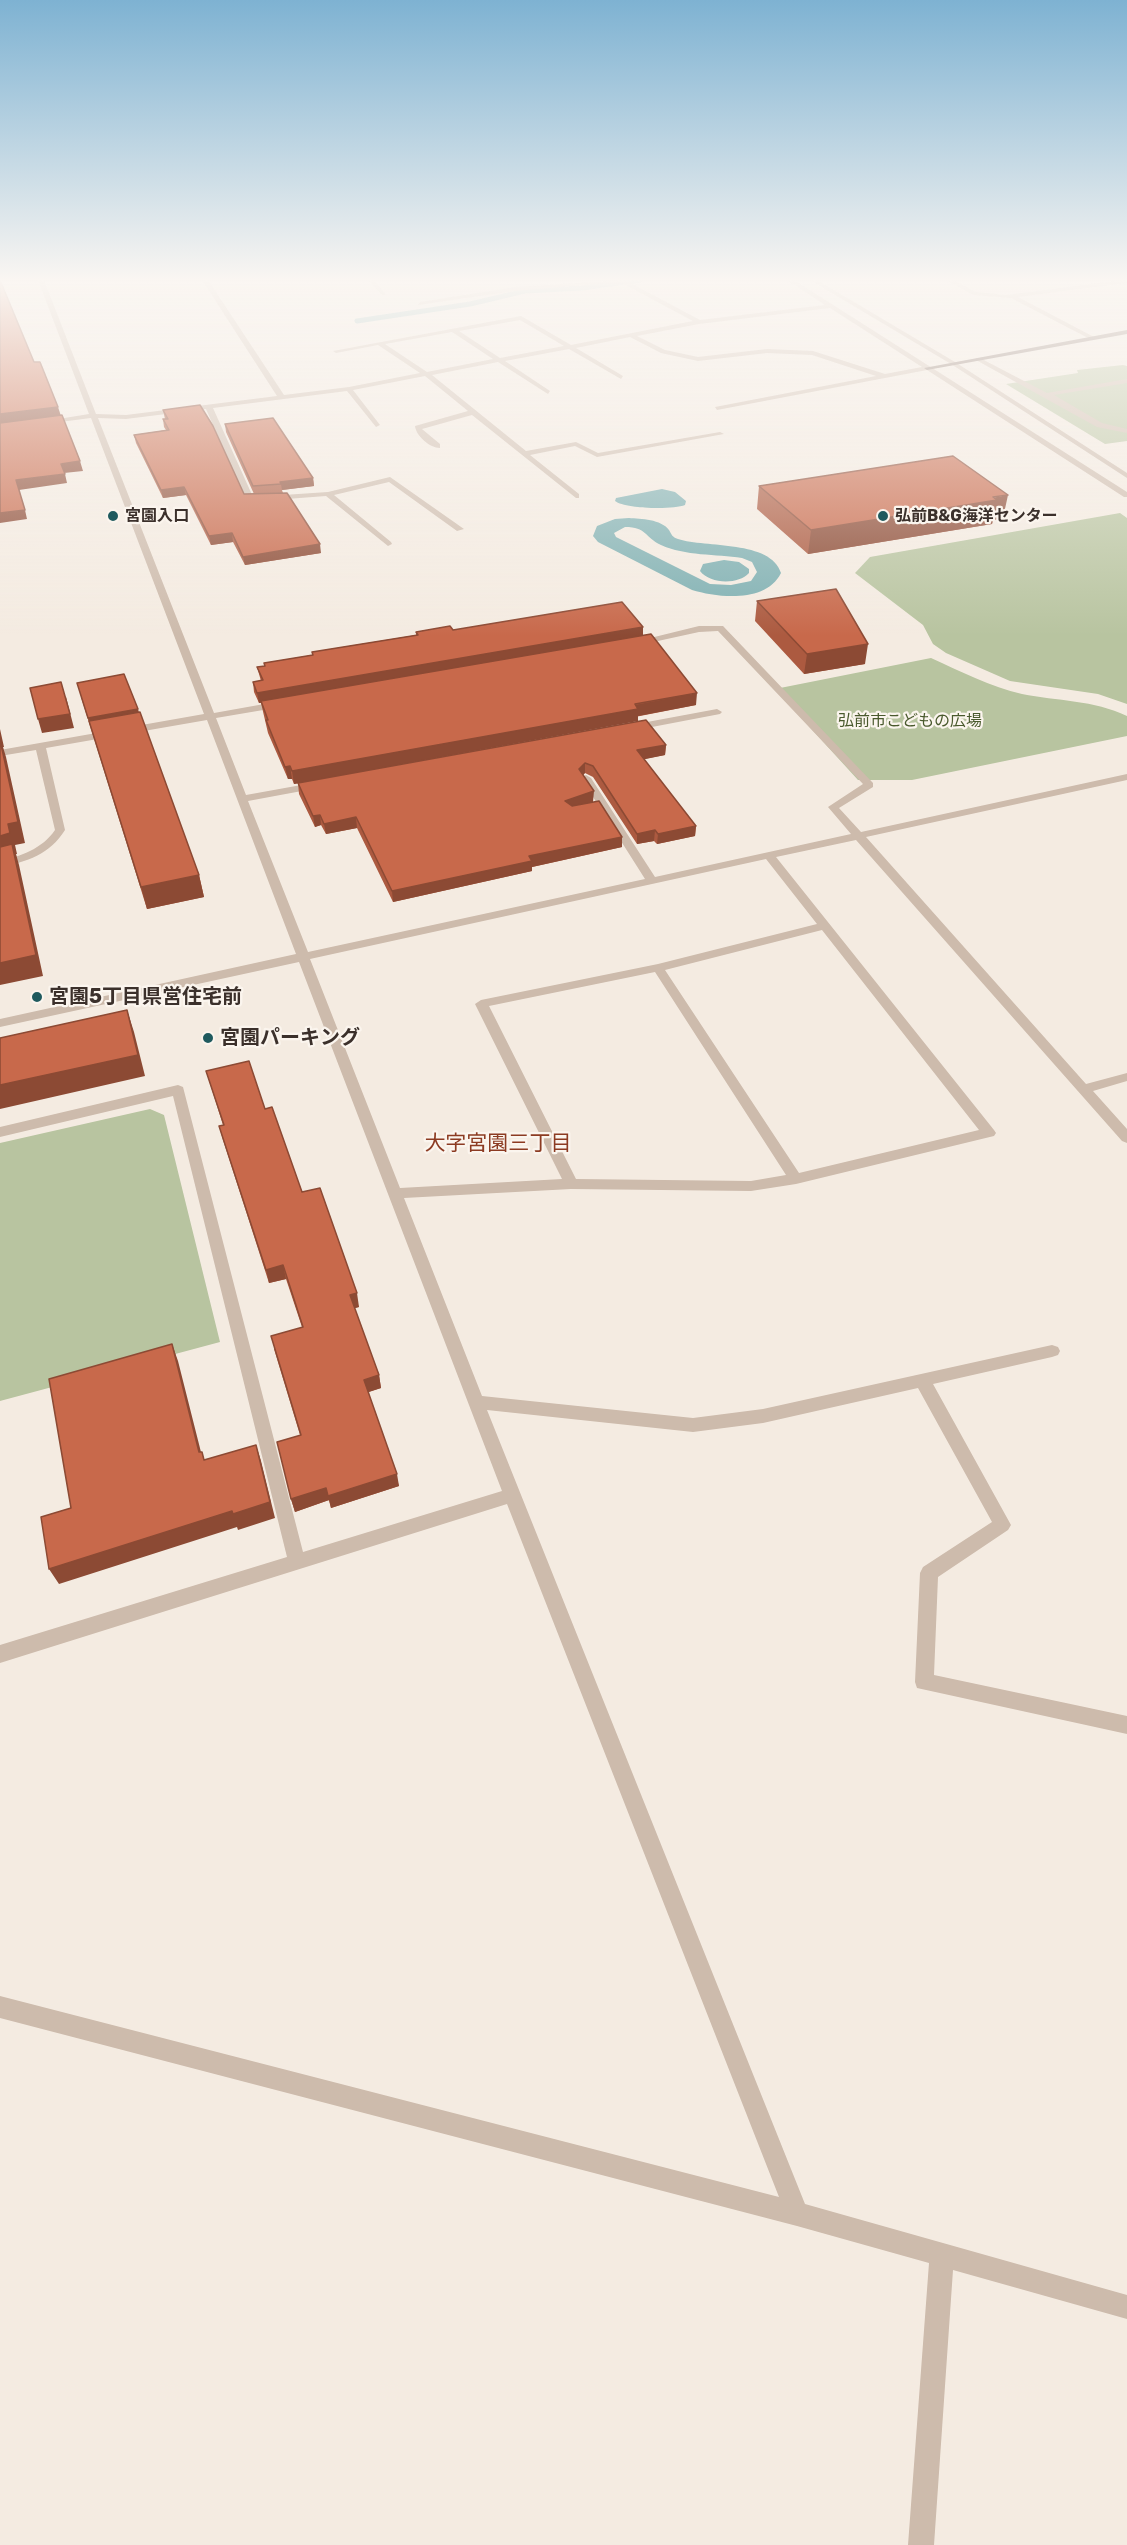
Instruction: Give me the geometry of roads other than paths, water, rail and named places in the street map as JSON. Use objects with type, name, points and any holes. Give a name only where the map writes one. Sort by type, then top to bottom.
[{"type":"street","points":[[86,399],[512,1495],[797,2214]]},
{"type":"street","points":[[32,424],[93,416],[126,417],[276,399]]},
{"type":"street","points":[[356,399],[376,425]]},
{"type":"street","points":[[457,399],[576,496]]},
{"type":"street","points":[[717,408],[765,399]]},
{"type":"street","points":[[975,399],[1127,495]]},
{"type":"street","points":[[1008,399],[1127,476]]},
{"type":"street","points":[[1053,399],[1100,425],[1127,431]]},
{"type":"street","points":[[209,407],[250,500],[328,494],[390,479],[460,530]]},
{"type":"street","points":[[437,446],[420,433],[418,428],[473,412]]},
{"type":"street","points":[[524,454],[576,444],[597,455],[720,434]]},
{"type":"street","points":[[328,494],[388,544]]},
{"type":"street","points":[[625,645],[699,629],[720,628],[869,785],[833,807],[1127,1138]]},
{"type":"street","points":[[0,753],[286,703]]},
{"type":"street","points":[[624,729],[717,712]]},
{"type":"street","points":[[0,864],[42,850],[54,841],[60,830],[40,746]]},
{"type":"street","points":[[0,1023],[1127,777]]},
{"type":"street","points":[[586,778],[599,806],[652,881]]},
{"type":"street","points":[[242,800],[335,782]]},
{"type":"street","points":[[394,1193],[571,1184],[751,1186],[796,1179],[989,1133],[769,856]]},
{"type":"street","points":[[571,1184],[481,1004],[658,968],[825,926]]},
{"type":"street","points":[[658,968],[796,1179]]},
{"type":"street","points":[[1084,1089],[1127,1077]]},
{"type":"street","points":[[0,1132],[178,1090],[297,1562]]},
{"type":"street","points":[[476,1402],[693,1425],[763,1416],[1052,1351]]},
{"type":"street","points":[[921,1380],[1002,1525],[929,1573],[924,1682],[1127,1725]]},
{"type":"street","points":[[0,1654],[512,1495]]},
{"type":"street","points":[[0,2007],[797,2214],[1127,2307]]},
{"type":"street","points":[[921,2545],[942,2255]]},
{"type":"water","points":[[662,489],[675,492],[686,501],[685,505],[649,508],[628,506],[615,501],[616,498]]},
{"type":"water","points":[[615,519],[650,520],[665,526],[673,537],[678,539],[751,550],[775,562],[781,573],[774,583],[753,594],[728,596],[692,590],[598,542],[593,536],[597,526]],"holes":[[[625,527],[632,527],[670,549],[742,558],[752,562],[757,572],[751,581],[731,585],[710,584],[616,537],[614,533]]]},
{"type":"water","points":[[724,560],[739,562],[749,569],[749,573],[738,580],[717,581],[700,571],[703,564]]},
{"type":"place","name":"宮園入口","points":[[113,516]]},
{"type":"place","name":"弘前B&G海洋センター","points":[[883,516]]},
{"type":"place","name":"宮園5丁目県営住宅前","points":[[37,997]]},
{"type":"place","name":"宮園パーキング","points":[[208,1038]]},
{"type":"district","name":"大字宮園三丁目","points":[[498,1144]]},
{"type":"park label","name":"弘前市こどもの広場","points":[[910,721]]}]
